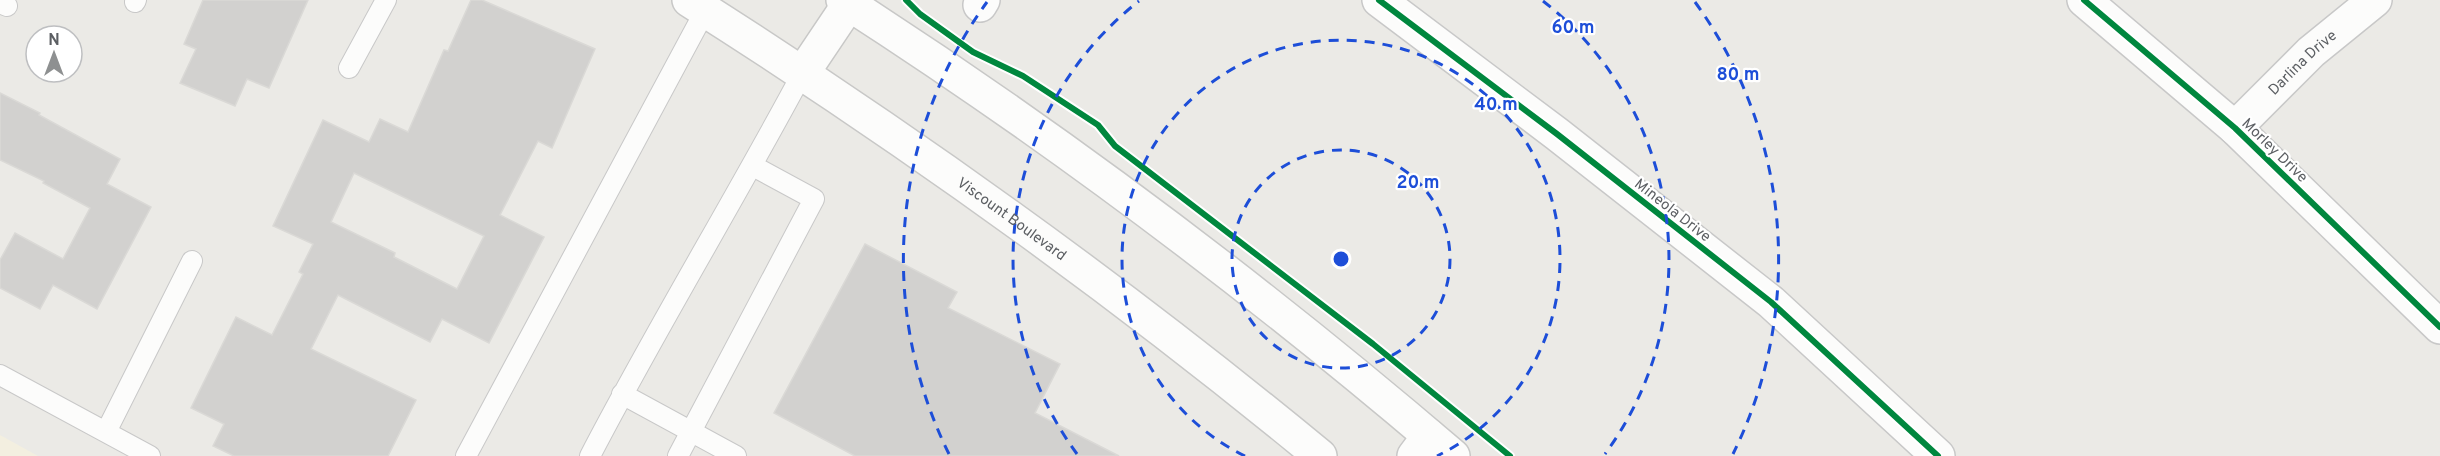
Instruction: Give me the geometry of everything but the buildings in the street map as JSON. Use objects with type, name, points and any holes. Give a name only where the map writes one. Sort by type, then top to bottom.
[{"type":"main road","name":"Mineola Drive","points":[[1379,0],[1557,134],[1772,302],[1938,456]]},
{"type":"main road","name":"Morley Drive","points":[[2084,0],[2235,128],[2440,327]]},
{"type":"main road","name":"Darlina Drive","points":[[2235,128],[2311,52],[2374,0]]},
{"type":"main road","points":[[802,74],[846,2],[1093,172],[1252,292],[1432,449]]},
{"type":"main road","name":"Viscount Boulevard","points":[[697,5],[802,74],[1054,248],[1320,456]]},
{"type":"lane","points":[[350,68],[386,0]]},
{"type":"lane","points":[[466,456],[697,5]]},
{"type":"lane","points":[[590,456],[622,394],[753,166],[802,74]]},
{"type":"lane","points":[[678,456],[814,199],[753,166]]},
{"type":"lane","points":[[106,432],[192,261]]},
{"type":"lane","points":[[0,375],[150,456]]},
{"type":"lane","points":[[622,394],[736,456]]},
{"type":"shaded area","points":[[0,435],[38,456],[0,456]]},
{"type":"cycle path","points":[[906,0],[920,14],[973,52],[1023,76],[1098,125],[1115,146],[1373,344],[1510,456]]},
{"type":"cycle path","points":[[1379,0],[1557,134],[1771,302],[1938,456]]},
{"type":"cycle path","points":[[2084,0],[2235,128],[2440,327]]}]
